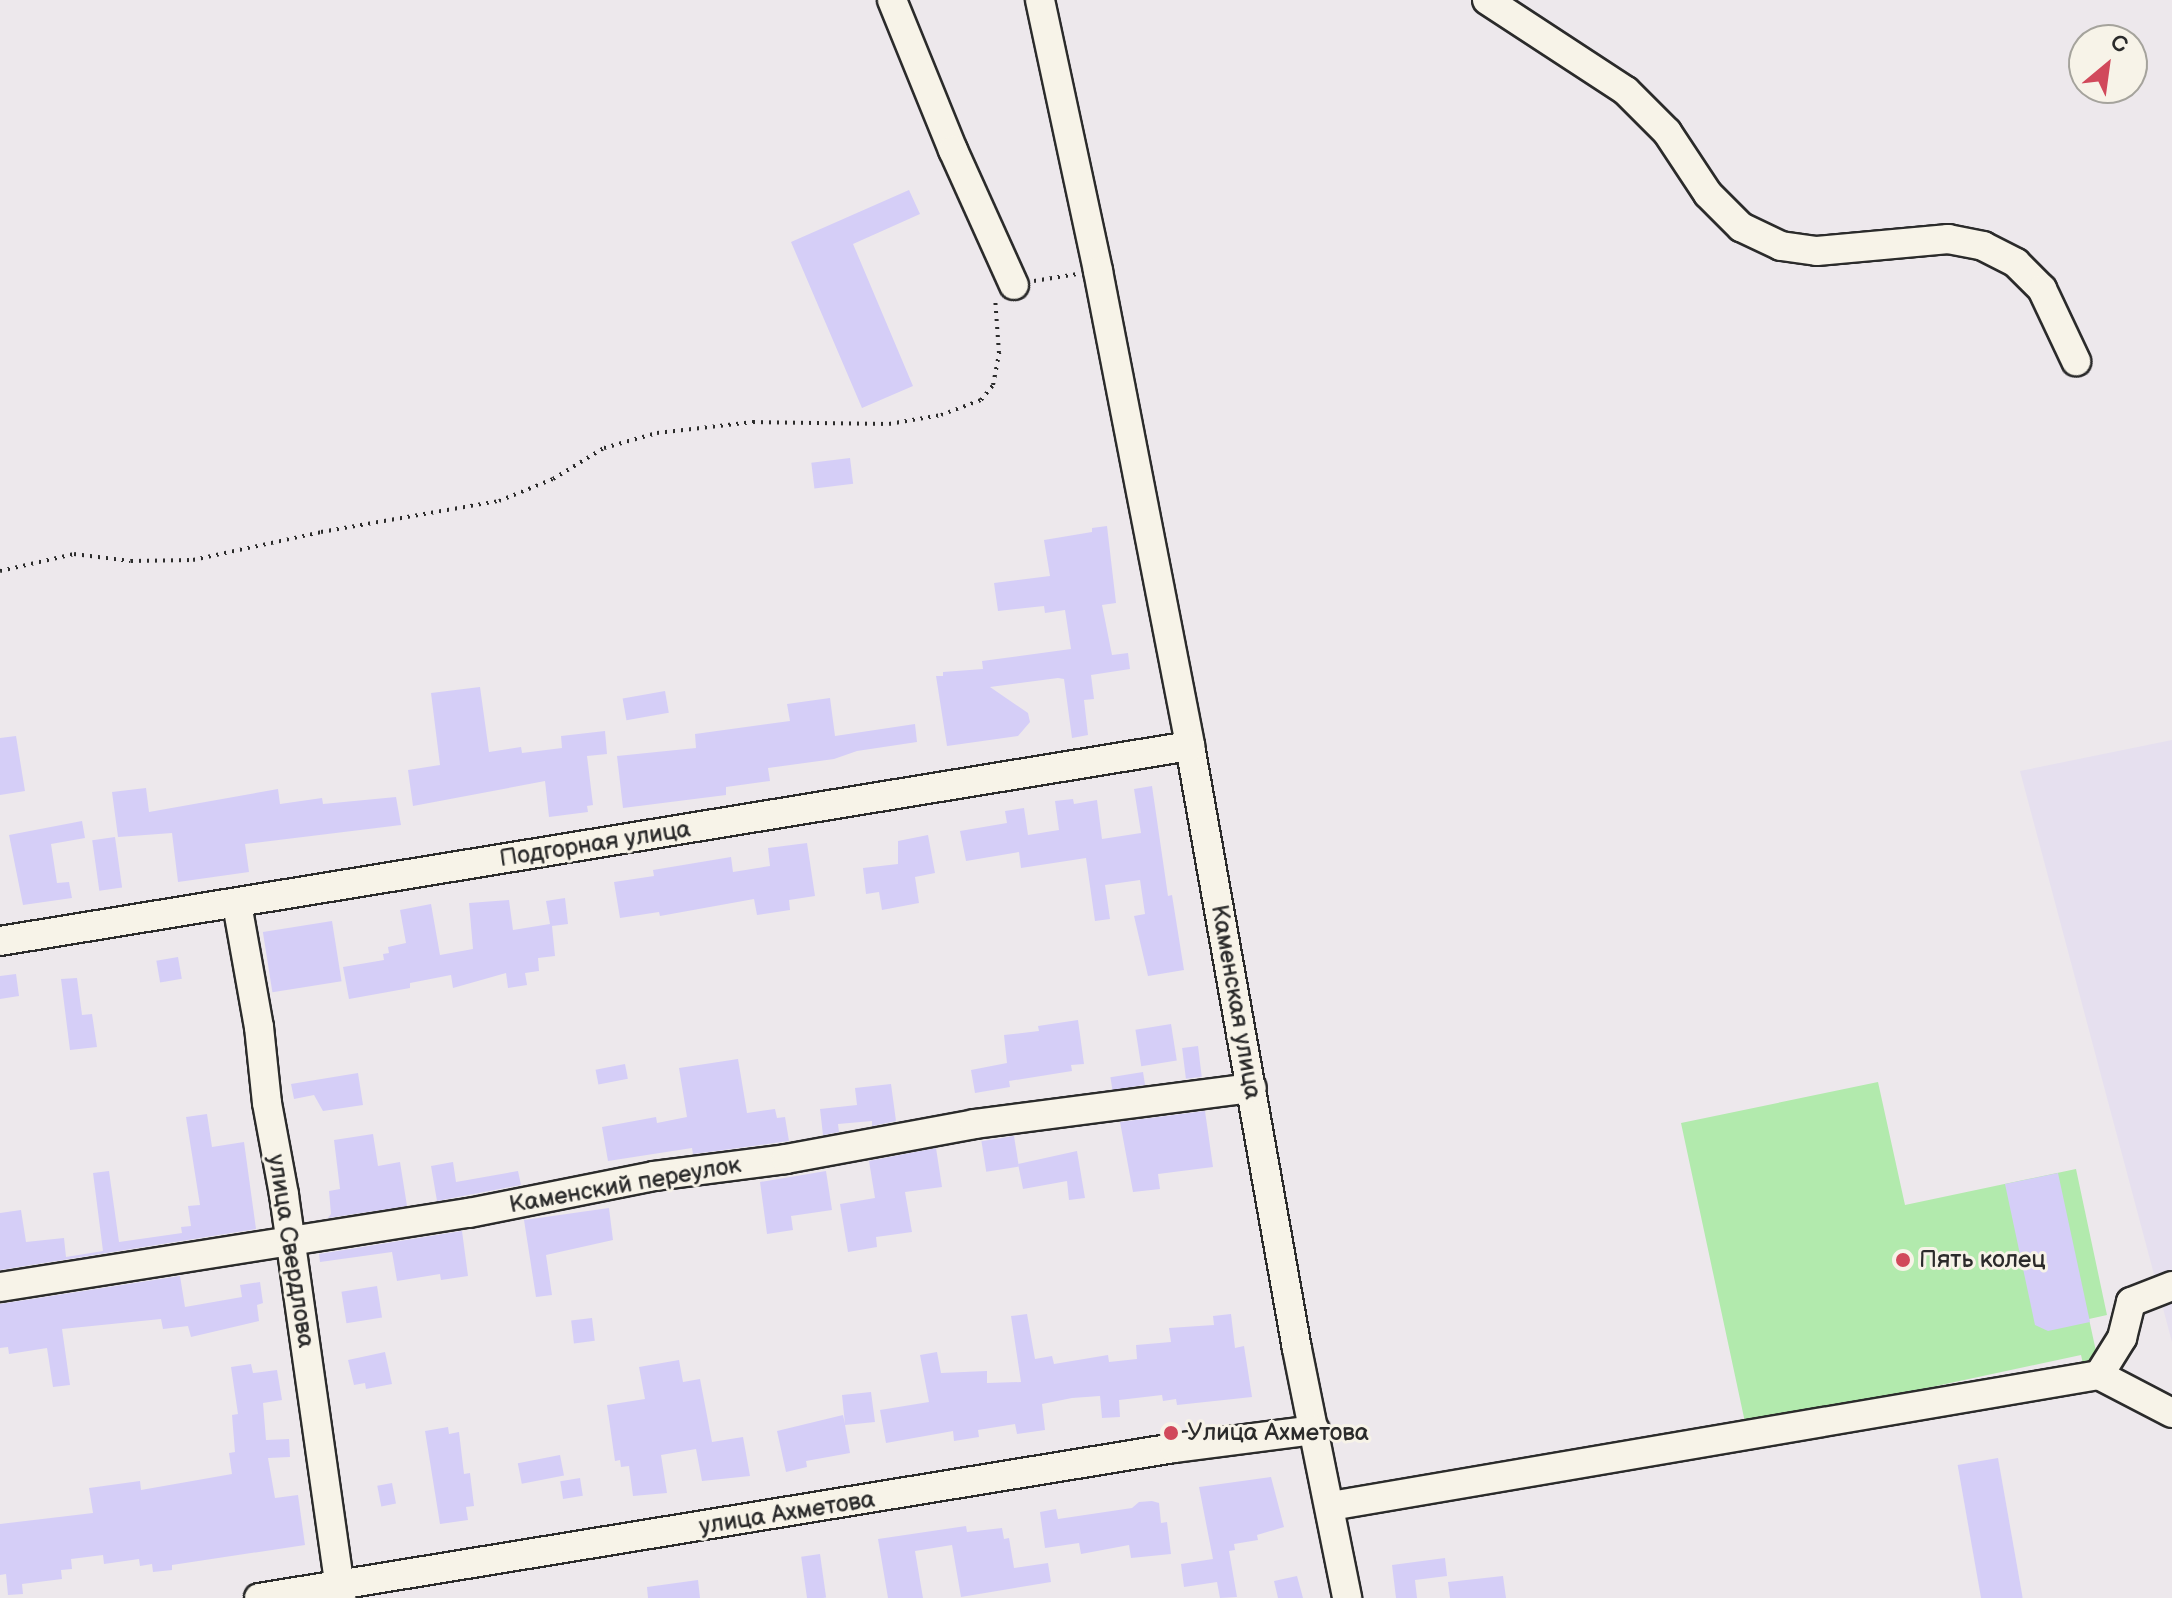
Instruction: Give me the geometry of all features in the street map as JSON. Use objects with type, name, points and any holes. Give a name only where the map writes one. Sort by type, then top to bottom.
[{"type":"street","name":"Каменская улица","points":[[1040,0],[1098,271],[1190,746],[1347,1598]]},
{"type":"street","points":[[1487,0],[1626,91],[1667,132],[1708,194],[1741,227],[1781,246],[1817,251],[1948,239],[1983,246],[2016,263],[2042,289],[2076,361]]},
{"type":"street","points":[[898,5],[953,150],[1014,285]]},
{"type":"street","name":"Подгорная улица","points":[[0,941],[1190,746]]},
{"type":"street","name":"улица Свердлова","points":[[237,904],[291,1242],[340,1592]]},
{"type":"street","name":"Каменский переулок","points":[[0,1287],[469,1213],[654,1176],[786,1159],[974,1124],[1252,1088]]},
{"type":"street","points":[[2099,1375],[2122,1338],[2131,1302],[2172,1286]]},
{"type":"street","points":[[1331,1506],[2099,1375],[2172,1413]]},
{"type":"street","name":"улица Ахметова","points":[[259,1598],[340,1592],[1174,1448],[1315,1430]]},
{"type":"path","points":[[0,571],[74,554],[131,561],[193,560],[334,529],[499,501],[553,479],[604,448],[657,433],[753,422],[889,424],[941,415],[981,400],[993,385],[999,353],[995,298],[999,290],[1098,271]]},
{"type":"shaded area","points":[[2172,740],[2172,1342],[2020,771]]},
{"type":"green space","name":"Пять колец","points":[[1878,1082],[1905,1205],[2076,1169],[2107,1315],[2089,1319],[2099,1365],[2084,1368],[2081,1355],[1746,1427],[1681,1123]]},
{"type":"building","points":[[909,190],[920,214],[853,244],[913,386],[862,408],[791,242]]},
{"type":"building","points":[[850,458],[853,484],[814,489],[811,463]]},
{"type":"building","points":[[1107,526],[1116,603],[1102,605],[1112,655],[1128,653],[1130,669],[1091,675],[1094,699],[1084,700],[1088,735],[1072,738],[1064,679],[1058,678],[990,687],[1028,713],[1030,722],[1018,736],[947,746],[936,676],[943,676],[943,672],[983,669],[982,661],[1071,649],[1065,610],[1045,613],[1044,606],[998,611],[994,583],[1050,576],[1044,540],[1092,532],[1092,528]]},
{"type":"building","points":[[480,687],[489,752],[521,747],[522,753],[562,748],[561,736],[605,731],[607,754],[587,756],[593,805],[587,806],[588,812],[549,817],[545,781],[413,806],[408,770],[440,765],[431,693]]},
{"type":"building","points":[[665,691],[669,713],[626,720],[623,698]]},
{"type":"building","points":[[830,698],[835,736],[915,724],[917,742],[857,751],[834,759],[768,768],[770,781],[726,787],[726,795],[623,808],[617,756],[696,748],[695,734],[790,721],[787,704]]},
{"type":"building","points":[[16,736],[25,791],[0,795],[0,738]]},
{"type":"building","points":[[1152,786],[1168,896],[1172,895],[1184,970],[1148,976],[1134,916],[1145,914],[1140,880],[1105,885],[1110,919],[1095,921],[1086,858],[1021,868],[1019,852],[966,861],[960,831],[1007,823],[1005,811],[1024,808],[1028,835],[1059,830],[1055,801],[1073,799],[1074,804],[1097,800],[1102,839],[1141,833],[1134,789]]},
{"type":"building","points":[[146,788],[149,812],[278,789],[280,804],[322,798],[323,804],[396,797],[401,825],[245,844],[249,872],[178,882],[172,833],[118,837],[112,792]]},
{"type":"building","points":[[82,821],[85,838],[51,844],[57,883],[69,882],[72,898],[23,905],[9,835]]},
{"type":"building","points":[[928,835],[935,873],[915,877],[919,903],[882,910],[879,892],[866,894],[863,868],[898,864],[898,841]]},
{"type":"building","points":[[115,837],[122,888],[99,891],[92,840]]},
{"type":"building","points":[[807,843],[815,896],[789,900],[790,910],[757,915],[754,899],[660,916],[659,912],[620,918],[614,882],[654,876],[653,870],[731,857],[733,872],[770,866],[768,848]]},
{"type":"building","points":[[565,898],[568,924],[552,926],[555,956],[538,958],[539,971],[525,973],[527,985],[508,988],[506,973],[453,988],[451,975],[410,983],[410,988],[349,999],[343,967],[384,960],[383,954],[389,953],[388,947],[406,943],[400,910],[431,904],[440,955],[473,949],[469,903],[509,900],[513,930],[550,924],[546,901]]},
{"type":"building","points":[[332,921],[342,981],[272,992],[263,932]]},
{"type":"building","points":[[178,957],[182,979],[160,982],[156,961]]},
{"type":"building","points":[[16,974],[19,996],[0,999],[0,976]]},
{"type":"building","points":[[77,978],[82,1015],[92,1014],[97,1047],[70,1050],[61,979]]},
{"type":"building","points":[[1078,1020],[1084,1064],[1071,1065],[1072,1071],[1009,1081],[1010,1087],[975,1093],[971,1070],[1007,1063],[1004,1035],[1039,1031],[1038,1026]]},
{"type":"building","points":[[1171,1024],[1177,1061],[1141,1066],[1135,1030]]},
{"type":"building","points":[[1198,1046],[1202,1077],[1186,1079],[1182,1048]]},
{"type":"building","points":[[738,1059],[747,1113],[775,1109],[777,1118],[785,1117],[789,1141],[693,1154],[692,1148],[608,1161],[602,1127],[656,1117],[657,1123],[687,1117],[679,1068]]},
{"type":"building","points":[[625,1064],[628,1079],[598,1084],[596,1070]]},
{"type":"building","points":[[1143,1072],[1145,1085],[1112,1090],[1110,1077]]},
{"type":"building","points":[[358,1073],[363,1105],[323,1111],[314,1095],[294,1099],[291,1084]]},
{"type":"building","points":[[891,1084],[896,1121],[872,1126],[872,1121],[838,1124],[839,1132],[823,1135],[820,1109],[857,1105],[855,1088]]},
{"type":"building","points":[[1205,1111],[1213,1167],[1158,1174],[1160,1189],[1133,1192],[1120,1122]]},
{"type":"building","points":[[207,1114],[212,1147],[244,1142],[256,1229],[0,1270],[0,1213],[21,1210],[26,1242],[64,1238],[66,1257],[103,1251],[93,1173],[109,1171],[119,1242],[182,1233],[181,1227],[191,1226],[188,1206],[200,1205],[186,1117]]},
{"type":"building","points":[[373,1134],[378,1166],[400,1162],[407,1206],[328,1218],[331,1214],[329,1191],[340,1189],[334,1140]]},
{"type":"building","points":[[1014,1136],[1019,1167],[986,1172],[981,1141]]},
{"type":"building","points":[[936,1148],[942,1187],[905,1192],[912,1232],[876,1237],[877,1247],[848,1252],[840,1204],[875,1198],[869,1161]]},
{"type":"building","points":[[1077,1151],[1085,1198],[1069,1200],[1067,1181],[1023,1189],[1018,1164]]},
{"type":"building","points":[[453,1162],[456,1182],[518,1171],[521,1185],[437,1201],[431,1166]]},
{"type":"building","points":[[826,1171],[832,1210],[791,1216],[793,1230],[767,1234],[760,1182]]},
{"type":"building","points":[[2058,1173],[2090,1322],[2048,1331],[2035,1325],[2005,1184]]},
{"type":"building","points":[[609,1208],[613,1240],[546,1255],[552,1295],[536,1297],[524,1220]]},
{"type":"building","points":[[462,1231],[468,1276],[441,1280],[440,1274],[397,1281],[392,1252],[320,1262],[319,1254]]},
{"type":"building","points":[[180,1276],[185,1307],[242,1297],[240,1285],[260,1282],[263,1303],[257,1305],[259,1321],[191,1337],[188,1326],[163,1329],[161,1319],[62,1329],[70,1385],[53,1387],[47,1348],[9,1354],[8,1347],[0,1348],[0,1304]]},
{"type":"building","points":[[377,1286],[382,1318],[346,1323],[341,1292]]},
{"type":"building","points":[[1027,1314],[1035,1359],[1052,1356],[1054,1364],[1108,1355],[1109,1362],[1137,1359],[1136,1345],[1171,1342],[1169,1328],[1214,1325],[1213,1316],[1231,1314],[1235,1348],[1244,1346],[1252,1397],[1177,1405],[1176,1399],[1163,1401],[1162,1395],[1119,1400],[1120,1417],[1102,1418],[1100,1396],[1072,1398],[1042,1404],[1045,1430],[1017,1434],[1015,1424],[978,1430],[979,1437],[954,1441],[953,1431],[886,1443],[880,1410],[929,1402],[920,1355],[937,1352],[941,1373],[987,1371],[987,1383],[1021,1382],[1011,1316]]},
{"type":"building","points":[[592,1318],[595,1341],[574,1343],[571,1321]]},
{"type":"building","points":[[385,1352],[392,1384],[366,1389],[365,1383],[354,1385],[348,1360]]},
{"type":"building","points":[[679,1360],[683,1382],[700,1379],[712,1442],[743,1437],[750,1476],[702,1481],[696,1449],[661,1455],[667,1493],[633,1496],[629,1466],[621,1467],[620,1460],[615,1461],[607,1405],[645,1399],[639,1367]]},
{"type":"building","points":[[251,1364],[253,1373],[277,1370],[282,1400],[263,1403],[266,1440],[289,1439],[290,1457],[268,1458],[275,1498],[298,1495],[305,1545],[172,1565],[172,1570],[153,1572],[152,1564],[140,1566],[139,1559],[104,1564],[103,1555],[71,1559],[72,1569],[61,1570],[62,1579],[22,1584],[23,1594],[8,1595],[6,1574],[0,1575],[0,1524],[93,1513],[89,1488],[140,1481],[141,1490],[232,1474],[229,1453],[235,1452],[232,1415],[238,1414],[231,1367]]},
{"type":"building","points":[[871,1392],[875,1422],[845,1425],[850,1453],[806,1461],[807,1467],[786,1472],[777,1431],[843,1415],[845,1424],[842,1395]]},
{"type":"building","points":[[448,1427],[449,1434],[459,1432],[464,1474],[470,1473],[474,1506],[466,1507],[468,1520],[440,1524],[425,1431]]},
{"type":"building","points":[[560,1455],[564,1476],[522,1484],[518,1463]]},
{"type":"building","points":[[1998,1458],[2023,1598],[1981,1598],[1958,1465]]},
{"type":"building","points":[[1271,1477],[1284,1527],[1257,1535],[1258,1540],[1234,1544],[1235,1550],[1229,1551],[1237,1597],[1220,1598],[1217,1582],[1184,1587],[1181,1564],[1213,1559],[1199,1487]]},
{"type":"building","points":[[580,1478],[583,1496],[563,1499],[560,1481]]},
{"type":"building","points":[[392,1483],[396,1504],[381,1506],[377,1486]]},
{"type":"building","points":[[1139,1502],[1159,1503],[1161,1523],[1167,1522],[1171,1554],[1131,1558],[1129,1545],[1081,1554],[1079,1543],[1045,1548],[1040,1512],[1056,1509],[1058,1519],[1132,1508]]},
{"type":"building","points":[[966,1526],[967,1532],[1002,1528],[1004,1539],[1009,1538],[1014,1568],[1048,1563],[1051,1582],[961,1597],[952,1545],[915,1551],[923,1598],[888,1598],[878,1539]]},
{"type":"building","points":[[820,1554],[826,1598],[807,1598],[801,1557]]},
{"type":"building","points":[[1445,1558],[1447,1576],[1415,1580],[1417,1598],[1396,1598],[1392,1565]]},
{"type":"building","points":[[1297,1576],[1303,1598],[1278,1598],[1274,1581]]},
{"type":"building","points":[[1503,1576],[1506,1598],[1450,1598],[1448,1582]]},
{"type":"building","points":[[698,1580],[700,1598],[648,1598],[647,1587]]},
{"type":"place","name":"Пять колец","points":[[1903,1260]]},
{"type":"place","name":"Улица Ахметова","points":[[1171,1433]]}]
